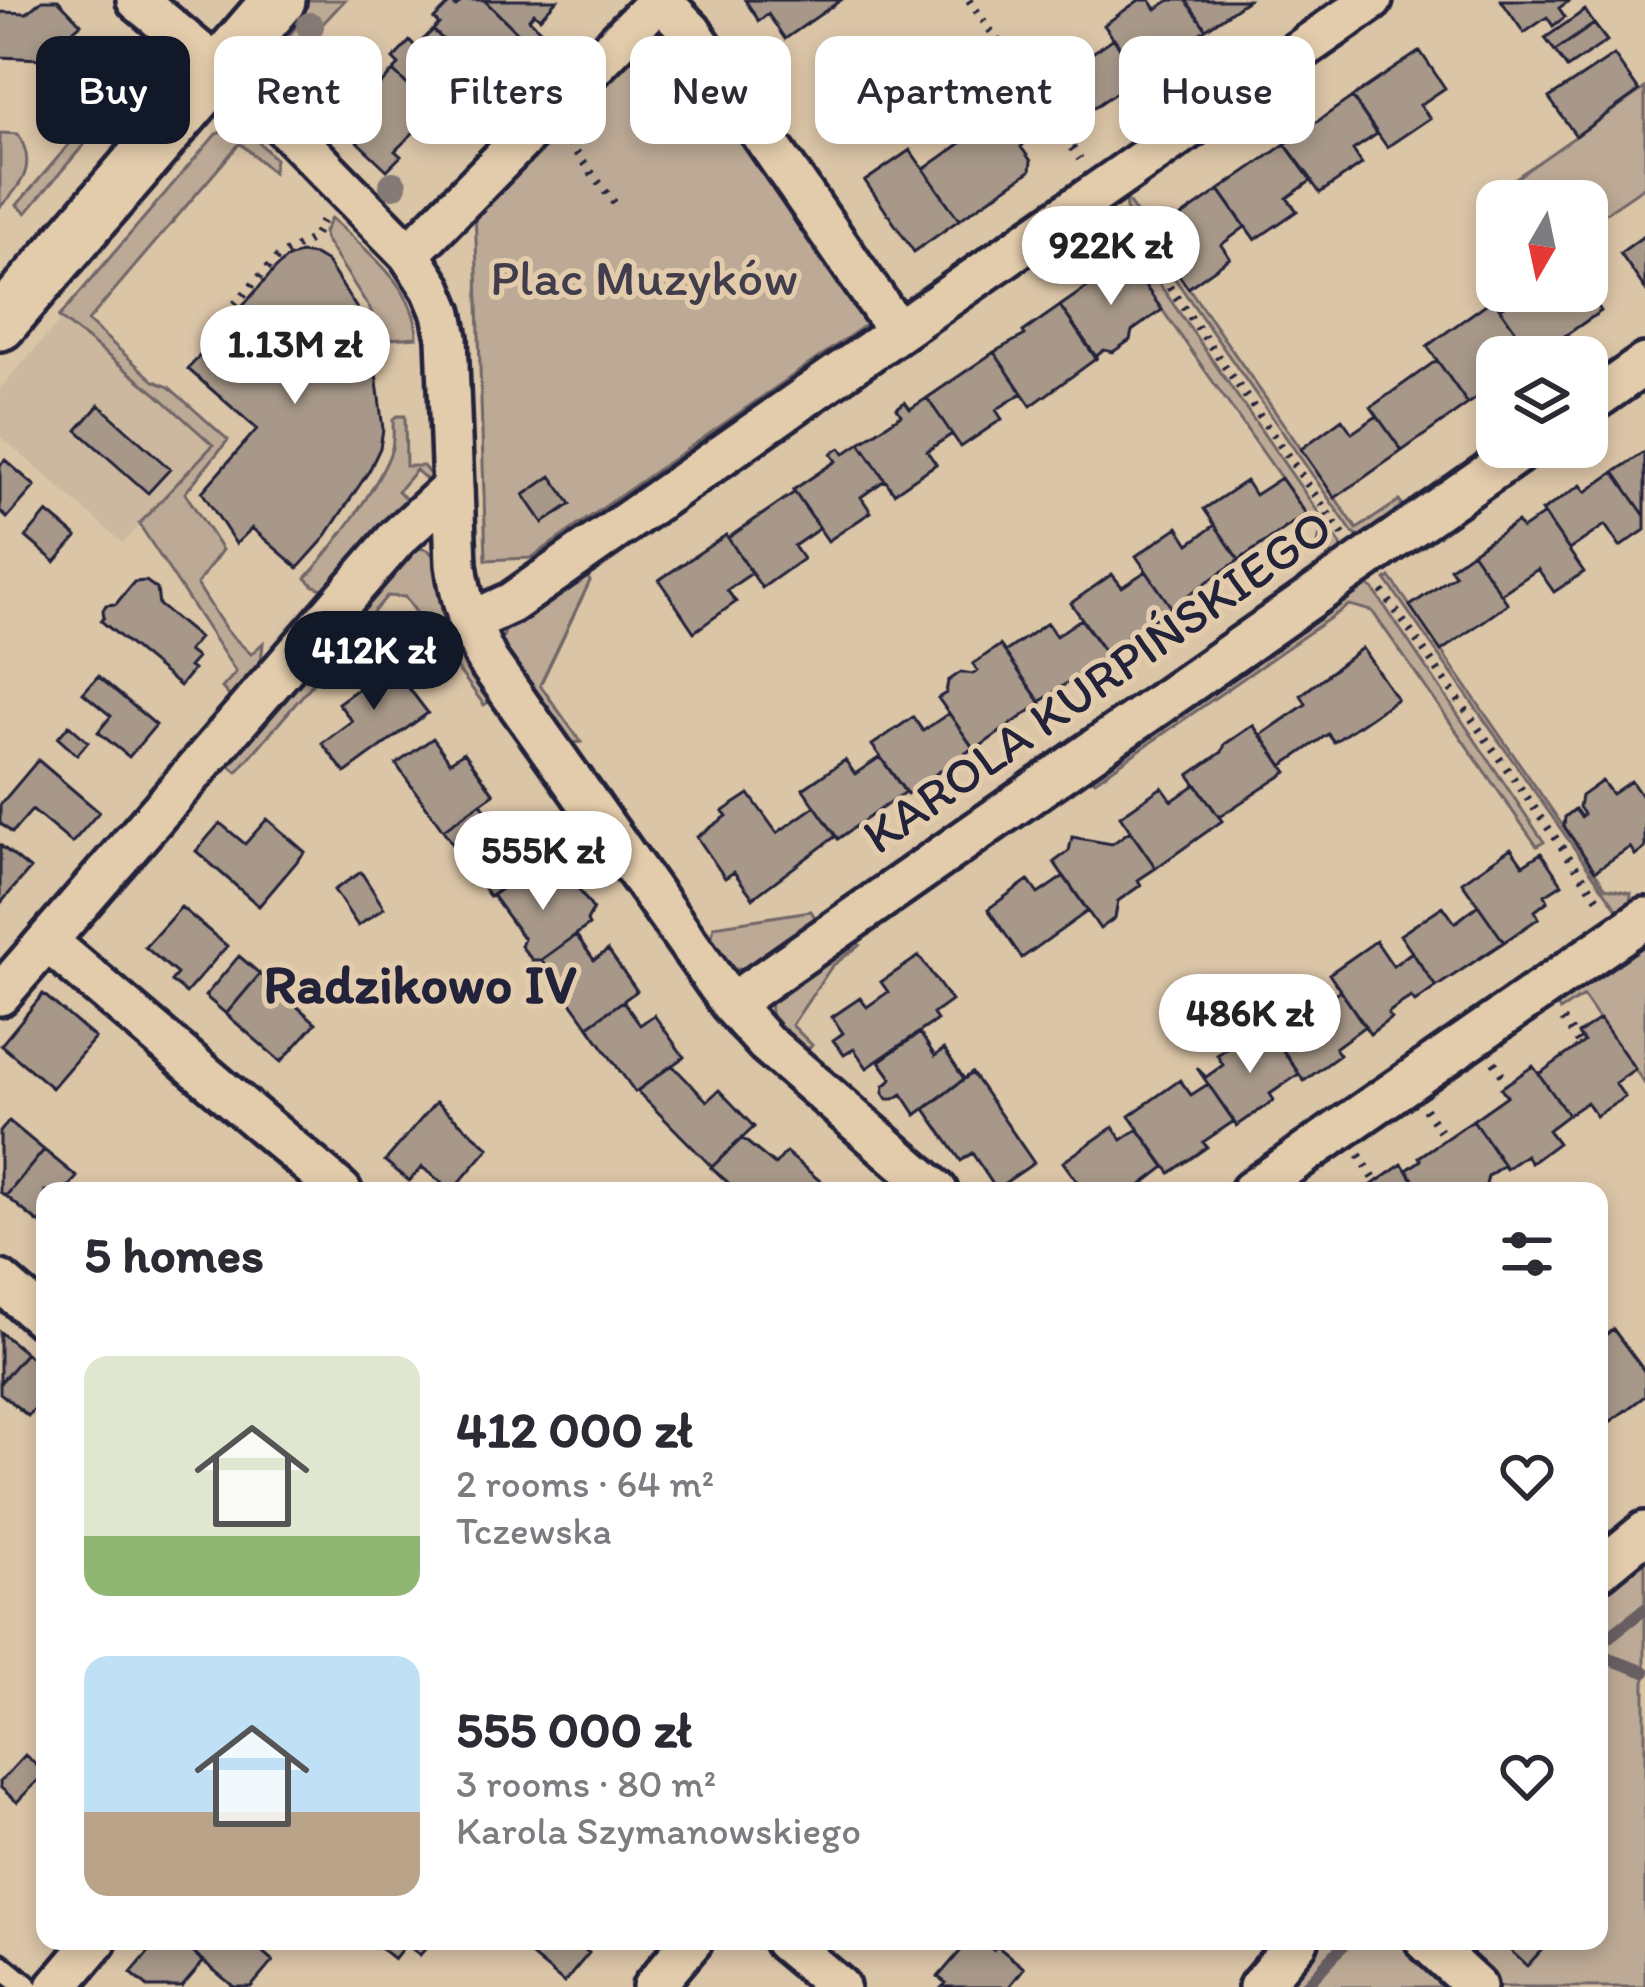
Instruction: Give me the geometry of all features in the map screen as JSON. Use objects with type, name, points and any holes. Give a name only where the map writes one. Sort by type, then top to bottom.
[{"type":"street","points":[[137,0],[214,66]]},
{"type":"street","points":[[247,36],[279,0]]},
{"type":"street","points":[[606,54],[660,0],[691,31],[898,332]]},
{"type":"street","points":[[468,623],[511,603],[1372,0]]},
{"type":"street","points":[[0,324],[214,74]]},
{"type":"street","points":[[301,144],[409,254],[442,313],[460,595],[487,660],[731,1004],[766,1043],[927,1182]]},
{"type":"street","points":[[409,254],[517,144]]},
{"type":"street","points":[[1608,390],[1645,364]]},
{"type":"street","name":"KAROLA KURPIŃSKIEGO","points":[[731,1004],[1496,468]]},
{"type":"street","points":[[0,995],[397,538],[452,488]]},
{"type":"street","points":[[1264,1182],[1645,918]]},
{"type":"street","points":[[48,942],[329,1182]]},
{"type":"street","points":[[0,1281],[36,1312]]},
{"type":"street","points":[[1608,1563],[1645,1532]]},
{"type":"street","points":[[57,1987],[88,1950]]},
{"type":"street","points":[[653,1987],[684,1950]]},
{"type":"street","points":[[795,1950],[839,1987]]},
{"type":"street","points":[[1259,1987],[1290,1950]]},
{"type":"street","points":[[1436,1950],[1476,1987]]},
{"type":"lane","points":[[0,1965],[27,1987]]},
{"type":"path","points":[[969,0],[1082,162]]},
{"type":"path","points":[[570,144],[615,204]]},
{"type":"path","points":[[229,322],[224,316],[277,258],[313,238],[331,207]]},
{"type":"shaded area","points":[[62,319],[214,445],[123,543],[0,436],[0,388]]},
{"type":"green space","points":[[305,0],[345,0],[311,36],[289,36],[297,26],[288,18]]},
{"type":"green space","name":"Plac Muzyków","points":[[630,52],[630,144],[749,144],[867,316],[867,324],[531,558],[486,560],[475,207],[538,144],[606,144],[606,76]]},
{"type":"green space","points":[[1645,88],[1645,186],[1608,212],[1608,180],[1513,180]]},
{"type":"green space","points":[[0,133],[18,134],[27,165],[21,182],[0,207]]},
{"type":"green space","points":[[214,136],[214,144],[239,144],[88,321],[228,440],[185,493],[222,550],[197,584],[227,631],[251,654],[263,643],[259,681],[232,699],[222,688],[236,672],[139,524],[213,445],[59,317]]},
{"type":"green space","points":[[69,144],[84,144],[26,213],[17,205]]},
{"type":"green space","points":[[241,144],[261,144],[275,159],[273,172]]},
{"type":"green space","points":[[1125,197],[1357,529],[1399,501],[1408,513],[1363,540],[1353,533],[1126,209]]},
{"type":"green space","points":[[1093,212],[1112,216],[1341,545],[1341,559],[1333,564],[1318,544],[1320,533]]},
{"type":"green space","points":[[331,218],[399,286],[415,319],[417,337],[389,339],[381,334],[325,239]]},
{"type":"green space","points":[[397,416],[405,416],[406,466],[423,466],[432,477],[428,481],[416,470],[398,491],[410,503],[347,573],[325,590],[314,586],[306,578],[354,516],[386,463]]},
{"type":"green space","points":[[410,546],[428,550],[440,562],[442,613],[447,629],[493,699],[484,705],[405,597],[387,596],[339,652],[325,640]]},
{"type":"green space","points":[[583,570],[590,581],[540,685],[581,742],[567,744],[500,645],[507,626]]},
{"type":"green space","points":[[1390,577],[1606,888],[1631,893],[1630,913],[1617,909],[1386,580]]},
{"type":"green space","points":[[1365,584],[1373,589],[1544,842],[1537,846],[1372,611],[1349,605],[1095,781],[1087,771]]},
{"type":"green space","points":[[319,647],[334,659],[237,772],[224,761]]},
{"type":"green space","points":[[811,911],[819,924],[752,967],[731,968],[710,947],[714,926]]},
{"type":"green space","points":[[1645,935],[1645,1084],[1583,996],[1560,1011],[1552,998]]},
{"type":"green space","points":[[846,938],[860,945],[832,966],[792,1025],[812,1045],[802,1055],[775,1023],[771,999]]},
{"type":"green space","points":[[1645,1551],[1645,1987],[1277,1987],[1307,1950],[1608,1950],[1608,1582]]},
{"type":"building","points":[[42,0],[58,0],[81,24],[67,36],[36,36],[36,59],[0,57],[0,12],[27,13]]},
{"type":"building","points":[[463,0],[484,0],[521,36],[439,36],[433,30],[439,24],[434,19],[451,2],[456,7]]},
{"type":"building","points":[[484,0],[557,0],[540,18],[534,13],[529,19],[546,36],[521,36]]},
{"type":"building","points":[[745,0],[841,0],[789,36],[783,36],[768,14],[759,21]]},
{"type":"building","points":[[1139,0],[1150,0],[1156,9],[1170,0],[1186,0],[1206,29],[1196,36],[1119,36],[1119,46],[1104,25]]},
{"type":"building","points":[[1186,0],[1248,0],[1206,29]]},
{"type":"building","points":[[1501,0],[1570,0],[1559,8],[1565,17],[1553,26],[1547,17],[1524,33]]},
{"type":"building","points":[[1585,10],[1594,24],[1555,51],[1545,38]]},
{"type":"building","points":[[1594,24],[1607,41],[1567,68],[1555,51]]},
{"type":"building","points":[[1114,38],[1119,45],[1119,90],[1095,107],[1095,51]]},
{"type":"building","points":[[406,45],[406,84],[393,71],[399,65],[393,59]]},
{"type":"building","points":[[1420,51],[1445,88],[1420,105],[1430,118],[1387,147],[1352,97]]},
{"type":"building","points":[[1614,55],[1639,91],[1576,136],[1549,98]]},
{"type":"building","points":[[393,71],[406,83],[406,140],[395,151],[401,156],[387,170],[359,144],[382,144],[382,83]]},
{"type":"building","points":[[1352,97],[1377,134],[1353,150],[1362,164],[1320,193],[1285,144],[1315,144],[1315,123]]},
{"type":"building","points":[[960,144],[1022,144],[1031,161],[1030,171],[959,220],[924,169]]},
{"type":"building","points":[[1285,144],[1312,180],[1287,198],[1297,211],[1255,240],[1219,190]]},
{"type":"building","points":[[910,150],[959,220],[914,252],[865,181]]},
{"type":"building","points":[[1219,190],[1245,227],[1221,245],[1230,258],[1188,288],[1152,237]]},
{"type":"building","points":[[1645,235],[1645,289],[1620,253]]},
{"type":"building","points":[[1121,252],[1162,310],[1113,352],[1104,350],[1095,357],[1060,306],[1109,272],[1104,265]]},
{"type":"building","points":[[300,253],[327,262],[366,323],[383,429],[369,471],[323,540],[298,568],[252,528],[236,544],[202,492],[257,429],[188,369],[275,269]]},
{"type":"building","points":[[1060,306],[1097,358],[1031,406],[994,352],[1025,335]]},
{"type":"building","points":[[1476,311],[1502,312],[1519,336],[1476,336],[1476,398],[1468,404],[1427,346]]},
{"type":"building","points":[[1502,312],[1600,312],[1565,336],[1519,336]]},
{"type":"building","points":[[994,352],[1022,393],[996,410],[1002,419],[961,447],[927,398]]},
{"type":"building","points":[[1437,360],[1468,404],[1402,451],[1371,407]]},
{"type":"building","points":[[927,398],[952,434],[927,451],[936,464],[894,493],[860,443],[901,415],[897,408],[905,402],[910,409]]},
{"type":"building","points":[[99,405],[170,469],[148,493],[77,430]]},
{"type":"building","points":[[1377,416],[1402,451],[1335,498],[1301,449],[1342,419],[1352,433]]},
{"type":"building","points":[[860,443],[885,480],[861,497],[871,512],[828,541],[793,490],[836,461],[831,454],[835,451],[840,448],[844,454]]},
{"type":"building","points":[[1645,452],[1645,516],[1614,472]]},
{"type":"building","points":[[5,460],[35,486],[7,518],[0,511],[0,465]]},
{"type":"building","points":[[1614,472],[1645,516],[1645,530],[1620,547],[1605,525],[1569,550],[1542,511],[1581,485],[1586,492]]},
{"type":"building","points":[[551,476],[571,504],[543,523],[524,495]]},
{"type":"building","points":[[1281,478],[1306,514],[1239,560],[1204,509],[1246,481],[1255,495]]},
{"type":"building","points":[[795,492],[820,528],[794,546],[803,559],[762,588],[728,538]]},
{"type":"building","points":[[47,512],[77,537],[55,562],[26,537]]},
{"type":"building","points":[[1544,514],[1584,572],[1554,592],[1538,569],[1501,594],[1472,552],[1517,522],[1522,529]]},
{"type":"building","points":[[1215,525],[1239,560],[1171,607],[1136,556],[1178,527],[1189,544]]},
{"type":"building","points":[[726,535],[752,573],[727,590],[736,602],[694,632],[659,580]]},
{"type":"building","points":[[1472,552],[1508,604],[1441,651],[1410,606],[1455,575],[1450,568]]},
{"type":"building","points":[[1146,571],[1171,607],[1105,652],[1071,603],[1112,574],[1122,587]]},
{"type":"building","points":[[146,581],[157,589],[159,605],[199,638],[188,651],[197,658],[189,667],[193,670],[180,686],[101,621],[106,605],[116,604],[134,582]]},
{"type":"building","points":[[1081,619],[1107,655],[1040,702],[1005,652],[1047,623],[1056,636]]},
{"type":"building","points":[[395,621],[413,646],[419,641],[435,664],[406,686],[371,638]]},
{"type":"building","points":[[375,644],[428,713],[345,773],[322,743],[352,721],[338,703],[373,678],[358,658]]},
{"type":"building","points":[[1000,645],[1041,703],[975,750],[938,698],[946,693],[948,681],[961,672],[978,671],[973,664]]},
{"type":"building","points":[[1362,648],[1397,699],[1334,742],[1328,734],[1282,766],[1261,735],[1306,704],[1301,695]]},
{"type":"building","points":[[98,676],[156,725],[129,757],[98,732],[111,716],[83,693]]},
{"type":"building","points":[[949,713],[973,748],[907,794],[872,745],[913,717],[923,731]]},
{"type":"building","points":[[69,725],[88,742],[77,755],[58,738]]},
{"type":"building","points":[[1253,725],[1287,772],[1219,817],[1189,775]]},
{"type":"building","points":[[433,738],[450,762],[464,752],[494,794],[443,830],[396,764]]},
{"type":"building","points":[[880,757],[905,792],[838,839],[803,789],[845,760],[855,774]]},
{"type":"building","points":[[38,760],[99,812],[72,843],[32,810],[12,833],[0,823],[0,805]]},
{"type":"building","points":[[1602,781],[1612,794],[1631,781],[1645,801],[1645,848],[1635,855],[1630,847],[1595,871],[1564,826],[1565,817],[1575,809],[1581,817],[1584,814],[1579,807],[1581,796]]},
{"type":"building","points":[[1196,784],[1222,821],[1156,868],[1120,816],[1162,787],[1172,801]]},
{"type":"building","points":[[749,794],[777,833],[815,806],[836,836],[753,898],[734,872],[725,878],[697,837]]},
{"type":"building","points":[[481,803],[498,828],[511,819],[541,860],[490,897],[443,830]]},
{"type":"building","points":[[267,819],[305,852],[259,906],[196,851],[220,823],[245,844]]},
{"type":"building","points":[[1130,831],[1156,868],[1118,901],[1115,918],[1100,929],[1054,862],[1069,851],[1072,837],[1112,844]]},
{"type":"building","points":[[0,845],[30,869],[0,904]]},
{"type":"building","points":[[1511,848],[1523,865],[1541,853],[1562,884],[1545,895],[1548,901],[1535,911],[1539,918],[1504,942],[1462,882]]},
{"type":"building","points":[[529,868],[547,892],[561,884],[575,884],[593,909],[589,925],[541,960],[532,960],[521,946],[524,939],[492,895]]},
{"type":"building","points":[[361,872],[384,908],[358,926],[334,890]]},
{"type":"building","points":[[1064,876],[1088,911],[1022,958],[988,909],[1028,880],[1038,894]]},
{"type":"building","points":[[1478,905],[1504,942],[1436,987],[1400,935],[1443,906],[1455,923]]},
{"type":"building","points":[[181,907],[227,946],[186,993],[171,981],[177,974],[145,947]]},
{"type":"building","points":[[576,935],[594,960],[608,950],[637,991],[588,1026],[541,960]]},
{"type":"building","points":[[1376,941],[1393,966],[1412,952],[1436,987],[1415,1002],[1411,997],[1400,1004],[1370,1034],[1329,974]]},
{"type":"building","points":[[239,956],[260,974],[226,1014],[205,996]]},
{"type":"building","points":[[919,956],[951,1001],[933,1014],[937,1020],[867,1068],[854,1049],[844,1055],[833,1040],[843,1033],[832,1017],[860,998],[867,1007],[888,992],[881,982]]},
{"type":"building","points":[[260,974],[316,1023],[281,1062],[226,1014]]},
{"type":"building","points":[[1313,987],[1323,1002],[1340,990],[1365,1026],[1335,1048],[1340,1055],[1304,1081],[1264,1022]]},
{"type":"building","points":[[43,994],[95,1038],[52,1088],[1,1045]]},
{"type":"building","points":[[623,1001],[640,1025],[654,1015],[684,1057],[635,1092],[588,1026]]},
{"type":"building","points":[[1600,1019],[1635,1069],[1615,1083],[1625,1097],[1596,1116],[1587,1102],[1568,1115],[1539,1074],[1584,1042],[1578,1034]]},
{"type":"building","points":[[1268,1029],[1299,1074],[1270,1094],[1274,1100],[1237,1126],[1197,1068],[1206,1077],[1223,1065],[1217,1055],[1247,1035],[1252,1041]]},
{"type":"building","points":[[920,1033],[935,1056],[944,1049],[964,1079],[916,1115],[902,1094],[887,1099],[884,1086],[892,1079],[879,1061]]},
{"type":"building","points":[[672,1065],[707,1101],[719,1090],[754,1127],[712,1167],[637,1091]]},
{"type":"building","points":[[1533,1066],[1568,1115],[1548,1130],[1558,1143],[1531,1163],[1526,1155],[1506,1169],[1473,1120],[1507,1096],[1501,1088]]},
{"type":"building","points":[[972,1073],[1034,1163],[1006,1182],[991,1182],[972,1153],[961,1161],[925,1109]]},
{"type":"building","points":[[1180,1080],[1191,1095],[1208,1084],[1234,1121],[1170,1173],[1129,1116]]},
{"type":"building","points":[[436,1102],[489,1148],[460,1182],[441,1182],[422,1167],[409,1181],[385,1161]]},
{"type":"building","points":[[1473,1120],[1504,1165],[1487,1182],[1415,1182],[1407,1170]]},
{"type":"building","points":[[9,1121],[44,1150],[6,1196],[0,1192],[0,1132]]},
{"type":"building","points":[[1113,1127],[1122,1140],[1138,1129],[1165,1167],[1145,1182],[1077,1182],[1063,1162]]},
{"type":"building","points":[[742,1138],[775,1165],[786,1152],[821,1182],[727,1182],[711,1168]]},
{"type":"building","points":[[44,1150],[77,1177],[73,1182],[36,1182],[36,1221],[6,1196]]},
{"type":"building","points":[[1402,1164],[1415,1182],[1376,1182]]},
{"type":"building","points":[[1613,1329],[1645,1372],[1645,1396],[1608,1423],[1608,1333]]},
{"type":"building","points":[[0,1332],[26,1353],[0,1383]]},
{"type":"building","points":[[26,1353],[36,1362],[36,1407],[28,1416],[0,1393],[0,1383]]},
{"type":"building","points":[[25,1755],[36,1765],[36,1782],[17,1802],[0,1782]]},
{"type":"building","points":[[150,1950],[190,1950],[204,1961],[182,1987],[148,1987],[131,1973]]},
{"type":"building","points":[[190,1950],[260,1950],[273,1961],[251,1987],[234,1987]]},
{"type":"building","points":[[525,1950],[589,1953],[564,1983]]},
{"type":"building","points":[[961,1950],[1002,1950],[1024,1968],[1009,1987],[942,1987],[946,1983],[938,1977]]},
{"type":"building","points":[[1510,1950],[1542,1950],[1527,1966]]},
{"type":"waterway","points":[[1608,1638],[1645,1609]]},
{"type":"waterway","points":[[1608,1658],[1645,1672]]},
{"type":"waterway","points":[[1305,1987],[1339,1950]]},
{"type":"district","name":"Radzikowo IV","points":[[420,984]]}]
